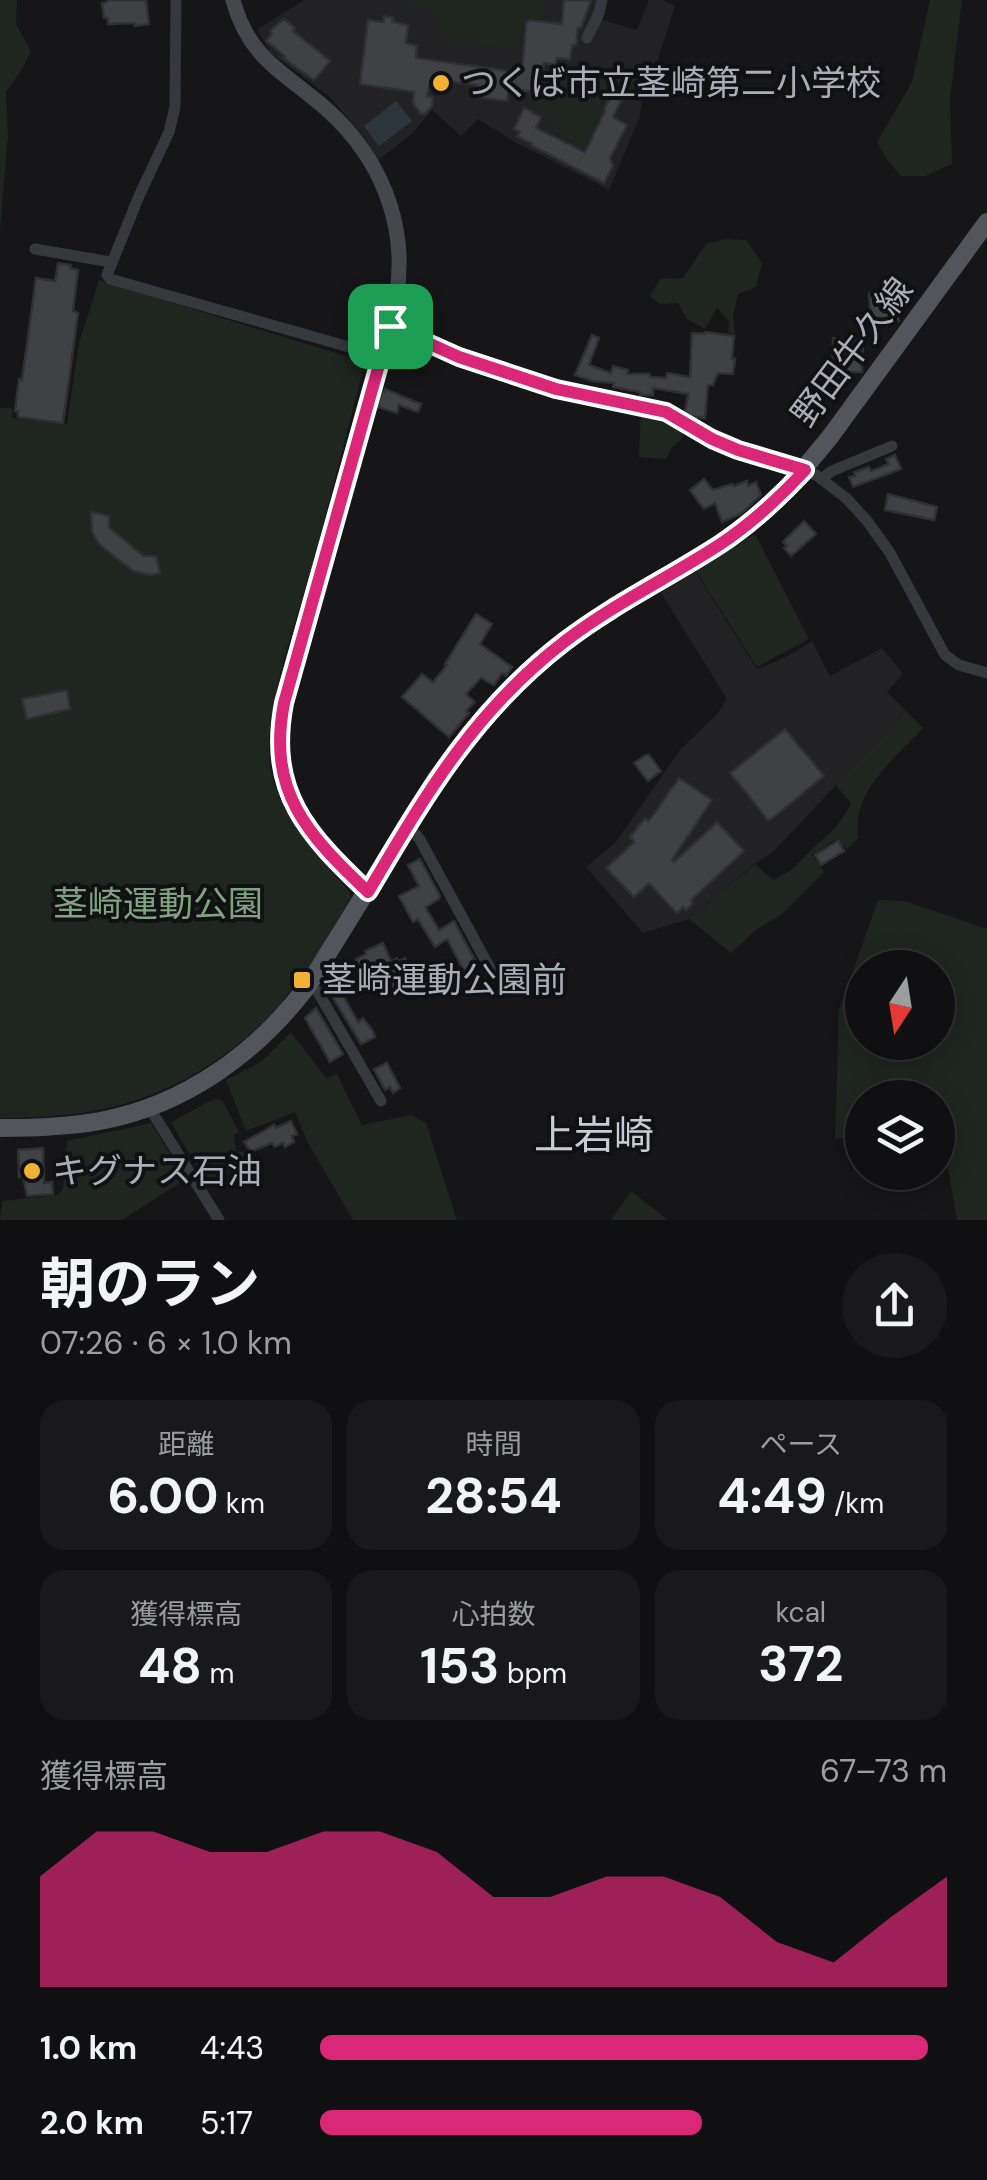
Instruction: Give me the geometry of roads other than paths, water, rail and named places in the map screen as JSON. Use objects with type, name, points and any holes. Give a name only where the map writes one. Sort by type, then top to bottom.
[{"type":"main road","name":"野田牛久線","points":[[0,1128],[75,1125],[123,1116],[202,1082],[244,1054],[310,984],[454,753],[487,714],[563,642],[721,544],[813,474],[987,222]]},
{"type":"street","points":[[176,0],[175,107],[169,132],[106,275],[382,356]]},
{"type":"street","points":[[233,0],[242,26],[263,59],[337,119],[357,143],[384,189],[398,230],[400,275],[390,326],[284,703],[279,734],[283,776],[299,814],[368,892]]},
{"type":"street","points":[[588,38],[602,0]]},
{"type":"street","points":[[35,249],[111,262]]},
{"type":"street","points":[[390,326],[459,357],[556,389],[666,412],[738,450],[813,474],[846,498],[868,522],[890,553],[945,655],[960,665],[987,673]]},
{"type":"street","points":[[813,474],[832,471],[892,446]]},
{"type":"street","points":[[407,826],[419,838],[492,972]]},
{"type":"street","points":[[310,984],[381,1101]]},
{"type":"street","points":[[149,1108],[219,1220]]},
{"type":"place","name":"つくば市立茎崎第二小学校","points":[[441,83]]},
{"type":"place","name":"茎崎運動公園前","points":[[302,980]]},
{"type":"place","name":"キグナス石油","points":[[32,1171]]},
{"type":"district","name":"上岩崎","points":[[594,1135]]},
{"type":"park label","name":"茎崎運動公園","points":[[158,904]]}]
